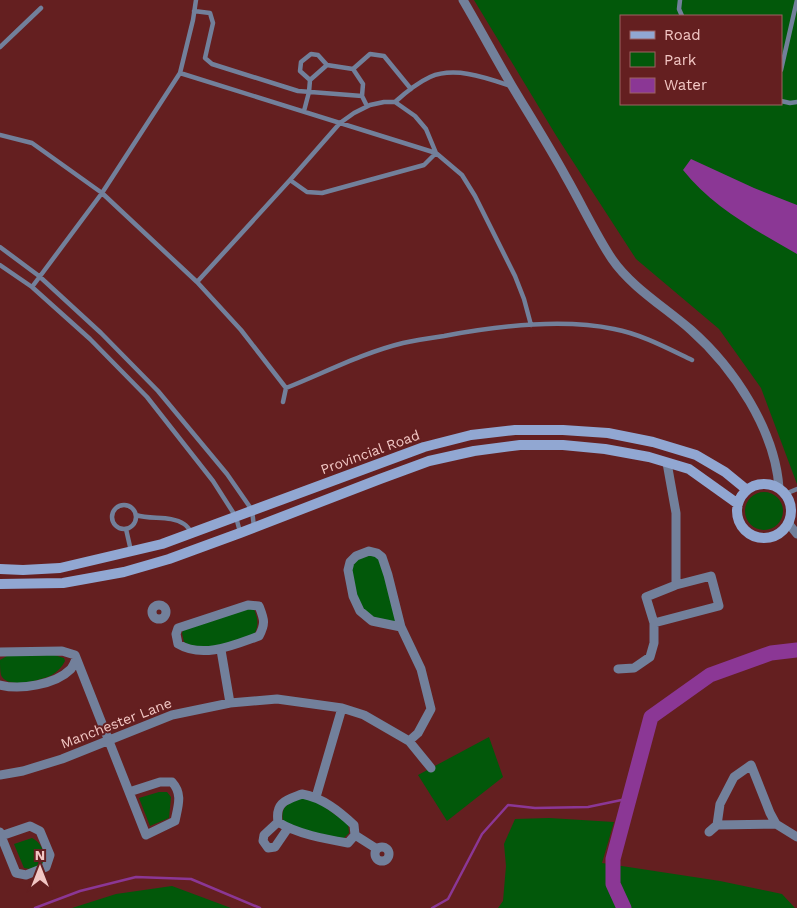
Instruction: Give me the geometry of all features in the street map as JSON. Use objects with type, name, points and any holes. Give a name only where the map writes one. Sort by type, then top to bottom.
[{"type":"street","points":[[464,0],[512,87],[545,139],[612,260],[628,277],[692,331],[721,362],[742,392],[770,441],[782,491],[789,500],[791,508],[788,523],[777,534],[762,538],[754,536],[742,527],[738,520],[738,504],[741,496],[747,490],[763,484],[782,491]]},
{"type":"street","name":"Provincial Road","points":[[0,569],[60,568],[162,544],[424,447],[471,435],[563,430],[608,433],[653,442],[696,455],[725,472],[747,490]]},
{"type":"street","points":[[503,432],[506,447]]},
{"type":"street","name":"Provincial Road","points":[[0,584],[63,583],[124,572],[169,559],[428,461],[474,451],[520,445],[563,445],[605,448],[667,462],[689,469],[738,504]]},
{"type":"street","points":[[667,462],[676,513],[676,585]]},
{"type":"street","points":[[788,523],[797,534]]},
{"type":"street","points":[[401,628],[372,621],[360,611],[353,596],[348,570],[350,562],[356,556],[369,551],[382,557],[401,628],[421,668],[431,708],[418,733],[409,741]]},
{"type":"street","points":[[618,668],[634,668],[650,657],[654,642],[654,623],[646,597],[676,585],[711,576],[719,606],[654,623]]},
{"type":"street","points":[[248,605],[259,606],[264,619],[264,628],[259,636],[221,650],[186,649],[178,644],[176,634],[178,628],[248,605]]},
{"type":"street","points":[[164,618],[178,628]]},
{"type":"street","points":[[221,650],[230,703]]},
{"type":"street","points":[[0,652],[62,651],[75,655],[108,740],[146,835],[175,822],[179,798],[178,789],[172,782],[160,782],[129,792]]},
{"type":"street","points":[[0,684],[13,688],[30,687],[57,678],[71,669],[76,658]]},
{"type":"street","name":"Manchester Lane","points":[[0,775],[23,771],[62,759],[172,714],[230,703],[277,699],[342,708],[364,714],[409,741],[431,768]]},
{"type":"street","points":[[316,797],[342,708]]},
{"type":"street","points":[[717,825],[720,804],[734,777],[751,765],[776,824],[797,838]]},
{"type":"street","points":[[302,794],[316,797],[341,814],[354,825],[354,836],[348,843],[288,828],[278,822],[277,812],[281,804],[289,798],[302,794]]},
{"type":"street","points":[[278,822],[264,835],[263,841],[268,848],[276,847],[288,828]]},
{"type":"street","points":[[709,832],[717,825],[776,824]]},
{"type":"street","points":[[30,826],[40,832],[50,855],[46,867],[26,876],[16,873],[1,834],[30,826]]},
{"type":"street","points":[[354,836],[377,849]]},
{"type":"lane","points":[[32,288],[102,193],[180,73],[196,0]]},
{"type":"lane","points":[[680,0],[679,9],[682,15]]},
{"type":"lane","points":[[782,66],[797,0]]},
{"type":"lane","points":[[0,47],[41,8]]},
{"type":"lane","points":[[194,11],[210,13],[213,23],[205,58],[212,64],[298,91],[362,96]]},
{"type":"lane","points":[[310,80],[300,71],[301,62],[311,54],[318,56],[327,65],[353,69],[363,84],[362,96],[367,106]]},
{"type":"lane","points":[[353,69],[370,54],[384,56],[411,89]]},
{"type":"lane","points":[[304,111],[310,80],[327,65]]},
{"type":"lane","points":[[395,102],[432,76],[457,72],[483,76],[512,87]]},
{"type":"lane","points":[[180,73],[436,153],[462,175],[475,196],[515,276],[532,325]]},
{"type":"lane","points":[[782,101],[797,102]]},
{"type":"lane","points":[[197,282],[340,122],[354,113],[367,106],[384,102],[395,102],[415,116],[426,129],[436,153]]},
{"type":"lane","points":[[0,135],[32,143],[102,193],[197,282],[241,330],[286,388],[283,402]]},
{"type":"lane","points":[[290,180],[307,192],[322,192],[424,165],[436,153]]},
{"type":"lane","points":[[0,247],[39,276],[158,391],[227,474],[252,510],[254,527]]},
{"type":"lane","points":[[0,264],[32,288],[90,339],[147,396],[213,481],[236,517],[240,533]]},
{"type":"lane","points":[[286,388],[374,352],[403,343],[488,328],[532,325],[577,325],[614,329],[650,340],[692,360]]},
{"type":"lane","points":[[782,491],[797,489]]},
{"type":"lane","points":[[121,505],[133,508],[136,515],[133,526],[126,529],[115,525],[112,517],[115,509],[121,505]]},
{"type":"lane","points":[[136,515],[146,518],[173,520],[184,524],[192,533]]},
{"type":"lane","points":[[126,529],[132,552]]},
{"type":"green space","points":[[474,0],[797,0],[797,484],[761,388],[719,329],[636,259],[557,137]]},
{"type":"green space","points":[[764,492],[778,497],[783,511],[778,525],[764,530],[750,525],[745,511],[750,497]]},
{"type":"green space","points":[[377,553],[401,627],[389,626],[360,611],[350,562]]},
{"type":"green space","points":[[245,608],[254,609],[257,625],[254,635],[210,648],[192,646],[184,642],[182,633],[184,628]]},
{"type":"green space","points":[[54,655],[64,658],[65,661],[58,670],[47,677],[17,683],[5,680],[1,675],[0,660],[7,656]]},
{"type":"green space","points":[[489,737],[503,777],[447,821],[418,775]]},
{"type":"green space","points":[[159,792],[167,792],[171,797],[169,818],[150,826],[139,798]]},
{"type":"green space","points":[[304,798],[315,800],[348,824],[349,833],[343,839],[291,827],[283,821],[283,811],[287,805]]},
{"type":"green space","points":[[549,818],[614,822],[602,863],[720,881],[782,894],[795,908],[498,908],[503,901],[506,866],[504,844],[515,819]]},
{"type":"green space","points":[[32,838],[41,846],[44,860],[43,864],[30,869],[24,868],[14,844]]},
{"type":"green space","points":[[172,886],[231,908],[72,908],[116,894]]},
{"type":"water","points":[[691,159],[754,188],[797,205],[797,254],[736,217],[707,196],[683,170]]},
{"type":"waterway","points":[[624,908],[613,884],[613,859],[651,717],[710,675],[771,653],[797,650]]},
{"type":"waterway","points":[[432,908],[448,899],[482,834],[508,805],[535,808],[588,807],[631,798]]},
{"type":"waterway","points":[[35,908],[80,891],[136,877],[191,879],[260,908]]}]
